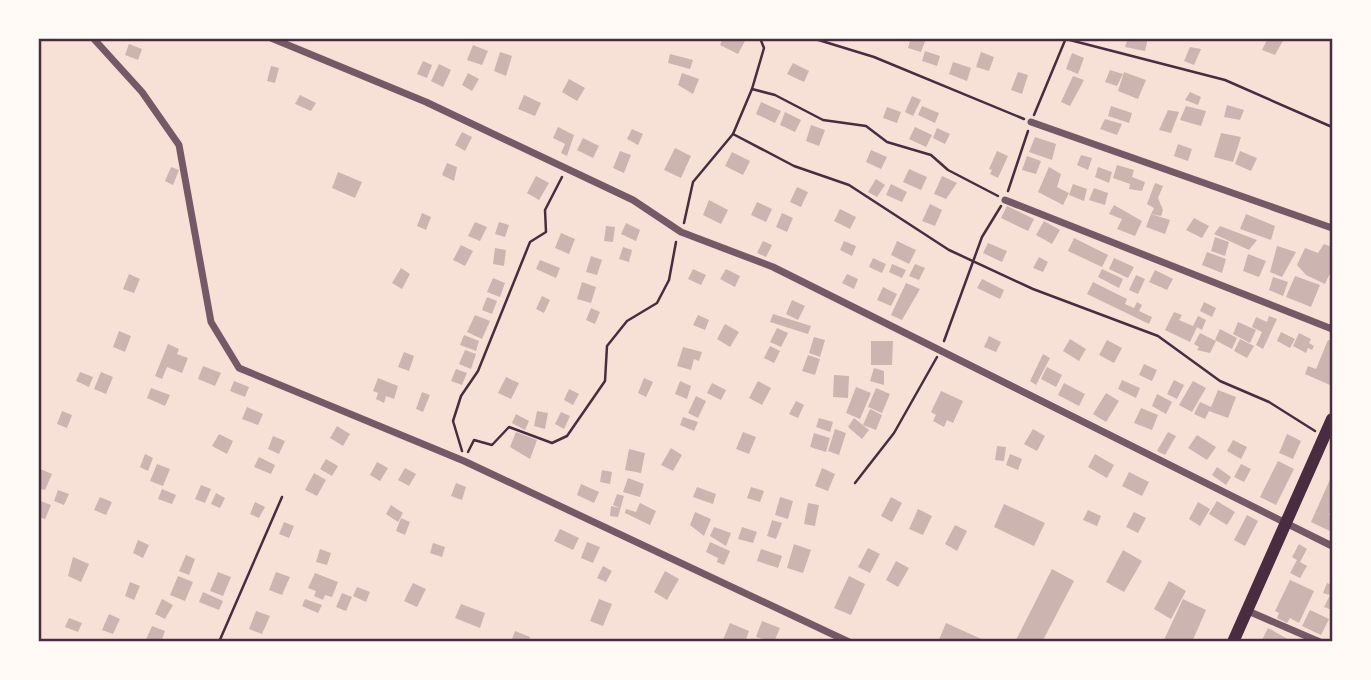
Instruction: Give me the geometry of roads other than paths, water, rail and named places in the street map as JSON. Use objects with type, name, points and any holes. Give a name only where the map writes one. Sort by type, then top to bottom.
[{"type":"main road","points":[[1233,642],[1284,523],[1328,439],[1332,419]]},
{"type":"street","points":[[93,38],[142,92],[179,145],[211,322],[239,368],[464,461],[849,642]]},
{"type":"street","points":[[271,38],[426,102],[633,200],[681,232],[773,267],[1332,546]]},
{"type":"street","points":[[1031,122],[1332,228]]},
{"type":"street","points":[[1005,200],[1332,329]]},
{"type":"street","points":[[1248,611],[1320,642]]}]
